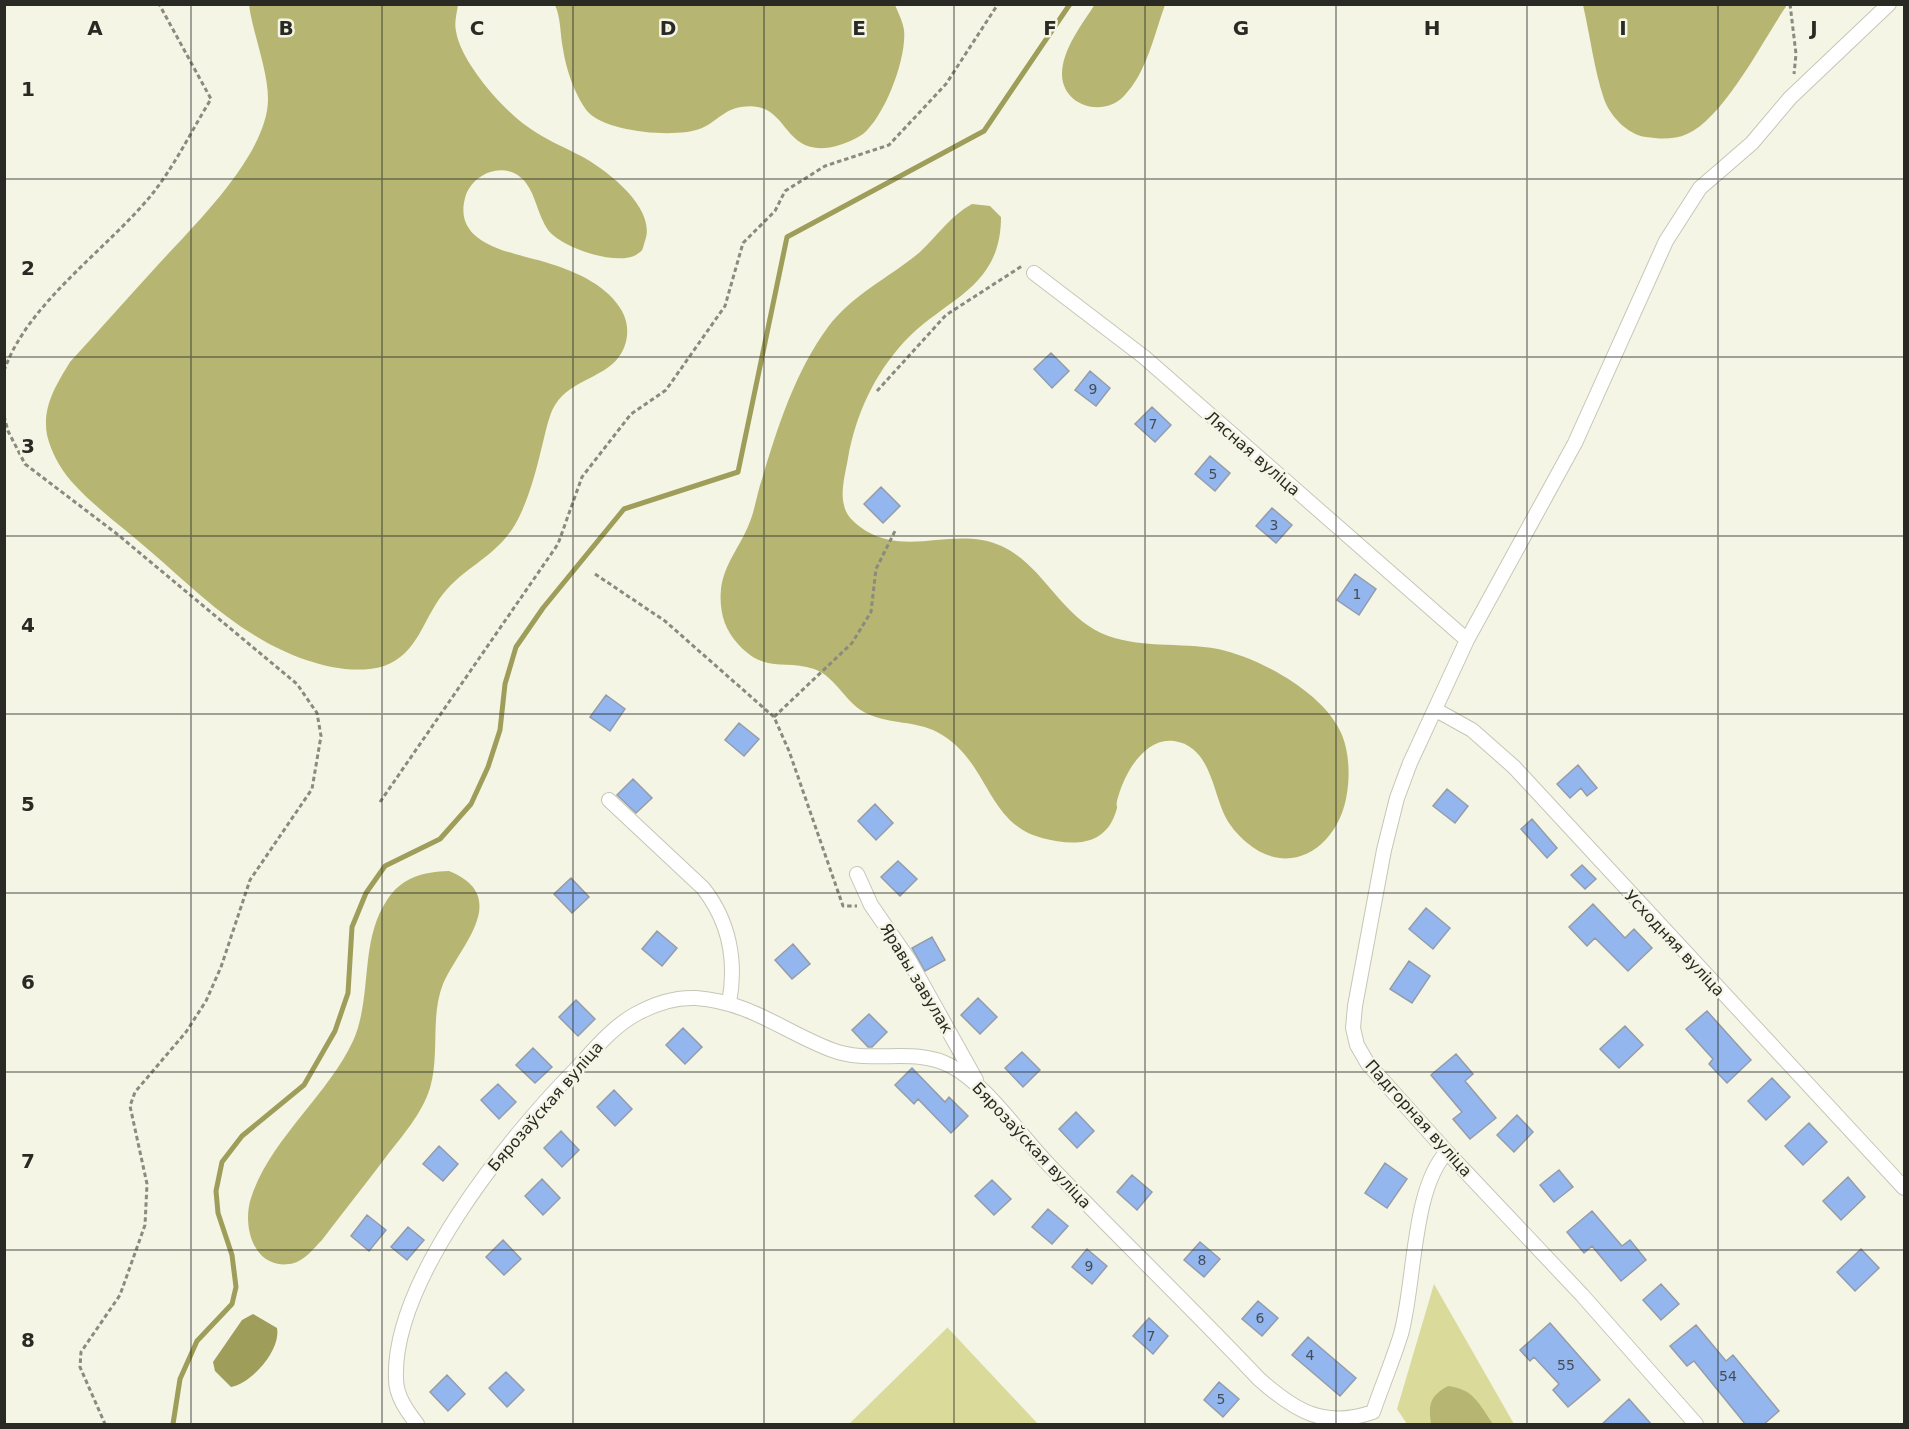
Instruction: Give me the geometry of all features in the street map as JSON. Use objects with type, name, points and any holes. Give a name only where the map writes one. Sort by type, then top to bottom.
[{"type":"street","name":"Падгорная вуліца","points":[[1696,1425],[1574,1287],[1368,1064],[1356,1045],[1353,1028],[1384,850],[1397,798],[1410,763],[1467,640],[1575,443],[1666,241],[1700,188],[1752,143],[1791,98],[1889,4]]},
{"type":"street","name":"Лясная вуліца","points":[[1034,273],[1144,357],[1467,640]]},
{"type":"street","name":"Усходняя вуліца","points":[[1436,710],[1472,730],[1514,767],[1905,1188]]},
{"type":"street","points":[[609,800],[703,888],[714,902],[728,936],[732,960],[729,1002]]},
{"type":"street","name":"Яравы завулак","points":[[856,874],[871,905],[909,960],[976,1082]]},
{"type":"street","name":"Бярозаўская вуліца","points":[[417,1425],[402,1402],[396,1384],[400,1342],[420,1285],[446,1236],[477,1185],[512,1139],[561,1084],[616,1028],[633,1015],[674,999],[692,998],[729,1002],[759,1013],[830,1050],[866,1057],[931,1058],[949,1064],[976,1082],[1017,1132],[1259,1379],[1298,1411],[1337,1422],[1356,1419],[1373,1412],[1401,1333],[1427,1188],[1435,1167],[1447,1152]]},
{"type":"path","points":[[4,371],[19,339],[76,271],[153,193],[211,99],[159,4]]},
{"type":"path","points":[[380,802],[558,544],[582,477],[632,414],[666,390],[725,306],[742,243],[774,211],[785,190],[825,166],[889,145],[946,84],[998,4]]},
{"type":"path","points":[[1790,4],[1796,54],[1791,98]]},
{"type":"path","points":[[877,391],[946,315],[1020,265],[1034,273]]},
{"type":"path","points":[[4,416],[8,431],[25,464],[117,534],[297,684],[317,713],[321,736],[312,789],[250,880],[221,967],[206,1001],[186,1032],[135,1092],[130,1106],[147,1184],[145,1225],[120,1295],[81,1352],[80,1367],[105,1425]]},
{"type":"path","points":[[774,717],[852,644],[871,612],[876,568],[896,529]]},
{"type":"path","points":[[595,574],[665,621],[774,717],[789,751],[843,906],[871,905]]},
{"type":"green space","points":[[1434,1284],[1514,1424],[1407,1424],[1397,1409]]},
{"type":"green space","points":[[947,1328],[1038,1424],[849,1424]]},
{"type":"shaded area","points":[[1095,4],[1165,5],[1139,76],[1124,96],[1115,103],[1095,107],[1077,101],[1069,94],[1064,86],[1062,75],[1069,47]]},
{"type":"shaded area","points":[[1583,4],[1787,5],[1742,77],[1715,112],[1687,134],[1661,139],[1639,135],[1626,129],[1607,105],[1597,76]]},
{"type":"shaded area","points":[[249,5],[458,5],[455,25],[459,43],[474,70],[495,97],[528,127],[592,162],[616,180],[637,203],[647,228],[642,249],[636,255],[627,258],[603,257],[577,249],[555,237],[548,230],[526,183],[518,176],[501,170],[491,172],[475,181],[469,189],[465,198],[464,215],[469,228],[478,238],[492,246],[571,271],[600,287],[609,294],[622,311],[627,326],[626,342],[616,361],[571,389],[555,405],[548,421],[528,495],[513,528],[495,549],[463,574],[443,594],[419,635],[405,653],[384,666],[369,669],[336,668],[303,659],[272,645],[230,619],[80,491],[60,465],[47,435],[48,406],[70,362],[226,189],[256,143],[265,121],[268,99],[266,76]]},
{"type":"shaded area","points":[[555,5],[895,5],[903,27],[904,42],[893,86],[879,114],[863,134],[845,143],[825,148],[810,147],[800,142],[768,110],[756,107],[735,108],[702,128],[691,131],[642,132],[625,129],[597,119],[583,106],[566,65]]},
{"type":"shaded area","points":[[972,204],[990,206],[1001,217],[999,241],[992,261],[968,290],[904,342],[875,382],[861,411],[851,442],[843,487],[845,509],[849,517],[866,531],[895,541],[967,539],[982,540],[1001,546],[1032,568],[1070,610],[1084,623],[1101,633],[1129,641],[1218,649],[1253,660],[1306,692],[1334,720],[1342,735],[1349,771],[1347,793],[1335,828],[1324,842],[1311,852],[1296,857],[1280,858],[1263,853],[1246,842],[1226,818],[1202,759],[1186,744],[1174,741],[1155,744],[1139,757],[1122,785],[1114,817],[1101,834],[1093,839],[1073,843],[1042,838],[1023,830],[1009,819],[968,758],[937,732],[929,728],[868,714],[860,710],[822,673],[803,666],[775,664],[757,659],[738,644],[729,632],[721,604],[723,580],[751,519],[781,419],[816,344],[848,305],[920,252],[951,220]]},
{"type":"shaded area","points":[[449,871],[468,882],[477,894],[479,908],[469,939],[450,970],[439,997],[433,1075],[426,1098],[405,1133],[322,1240],[303,1258],[294,1263],[277,1264],[267,1260],[253,1243],[250,1232],[248,1220],[251,1198],[271,1157],[329,1080],[353,1041],[363,1006],[369,951],[378,916],[393,892],[406,881],[430,873]]},
{"type":"shaded area","points":[[253,1314],[277,1328],[277,1337],[270,1355],[256,1372],[248,1379],[231,1387],[215,1371],[213,1362],[242,1320]]},
{"type":"shaded area","points":[[1448,1386],[1470,1394],[1493,1424],[1431,1424],[1432,1401],[1437,1393]]},
{"type":"building","points":[[1051,353],[1069,371],[1052,388],[1034,369]]},
{"type":"building","points":[[1090,371],[1110,388],[1096,406],[1075,390]]},
{"type":"building","points":[[1152,407],[1171,425],[1155,442],[1135,424]]},
{"type":"building","points":[[1210,456],[1230,473],[1215,491],[1195,474]]},
{"type":"building","points":[[881,487],[900,506],[883,523],[864,504]]},
{"type":"building","points":[[1272,508],[1292,525],[1276,543],[1256,526]]},
{"type":"building","points":[[1355,574],[1376,589],[1359,615],[1337,600]]},
{"type":"building","points":[[606,695],[625,709],[610,731],[590,717]]},
{"type":"building","points":[[739,723],[759,739],[744,756],[725,740]]},
{"type":"building","points":[[1578,765],[1597,788],[1587,796],[1581,788],[1570,798],[1557,784]]},
{"type":"building","points":[[633,779],[652,798],[636,813],[617,795]]},
{"type":"building","points":[[1447,789],[1468,806],[1455,823],[1433,806]]},
{"type":"building","points":[[875,804],[893,823],[876,840],[858,821]]},
{"type":"building","points":[[1532,819],[1557,848],[1547,858],[1521,829]]},
{"type":"building","points":[[898,861],[917,879],[900,896],[881,877]]},
{"type":"building","points":[[1582,865],[1596,879],[1585,889],[1571,875]]},
{"type":"building","points":[[571,878],[589,897],[572,913],[554,894]]},
{"type":"building","points":[[1593,904],[1625,938],[1634,929],[1652,948],[1628,971],[1595,938],[1587,946],[1569,927]]},
{"type":"building","points":[[1426,908],[1450,928],[1433,949],[1409,929]]},
{"type":"building","points":[[657,931],[677,948],[662,966],[642,949]]},
{"type":"building","points":[[932,937],[945,960],[925,971],[912,948]]},
{"type":"building","points":[[793,944],[810,964],[792,979],[775,960]]},
{"type":"building","points":[[1409,961],[1430,976],[1412,1003],[1390,989]]},
{"type":"building","points":[[978,998],[997,1017],[980,1034],[961,1015]]},
{"type":"building","points":[[576,1000],[595,1019],[578,1036],[559,1017]]},
{"type":"building","points":[[1707,1011],[1751,1060],[1727,1083],[1709,1064],[1713,1059],[1686,1029]]},
{"type":"building","points":[[869,1014],[887,1032],[872,1047],[868,1047],[852,1030]]},
{"type":"building","points":[[1625,1026],[1643,1045],[1619,1068],[1600,1049]]},
{"type":"building","points":[[683,1028],[702,1047],[685,1064],[666,1045]]},
{"type":"building","points":[[533,1048],[552,1067],[535,1083],[516,1065]]},
{"type":"building","points":[[1022,1052],[1040,1070],[1023,1087],[1005,1068]]},
{"type":"building","points":[[1456,1054],[1473,1074],[1465,1081],[1496,1118],[1470,1139],[1453,1119],[1462,1112],[1431,1075]]},
{"type":"building","points":[[912,1068],[945,1102],[949,1097],[968,1116],[951,1133],[918,1099],[914,1104],[895,1085]]},
{"type":"building","points":[[1772,1078],[1790,1097],[1766,1120],[1748,1101]]},
{"type":"building","points":[[498,1084],[516,1102],[499,1119],[481,1100]]},
{"type":"building","points":[[614,1090],[632,1109],[615,1126],[597,1107]]},
{"type":"building","points":[[1076,1112],[1094,1131],[1077,1148],[1059,1129]]},
{"type":"building","points":[[1517,1115],[1533,1132],[1514,1152],[1497,1135]]},
{"type":"building","points":[[1809,1123],[1827,1142],[1803,1165],[1785,1146]]},
{"type":"building","points":[[561,1131],[579,1150],[562,1167],[544,1148]]},
{"type":"building","points":[[439,1146],[458,1164],[443,1181],[423,1164]]},
{"type":"building","points":[[1385,1163],[1407,1179],[1387,1208],[1365,1193]]},
{"type":"building","points":[[1559,1170],[1573,1187],[1554,1202],[1540,1185]]},
{"type":"building","points":[[1132,1175],[1152,1192],[1137,1210],[1117,1192]]},
{"type":"building","points":[[1848,1177],[1865,1197],[1841,1220],[1823,1201]]},
{"type":"building","points":[[542,1179],[560,1198],[543,1215],[525,1196]]},
{"type":"building","points":[[992,1180],[1011,1199],[994,1215],[975,1196]]},
{"type":"building","points":[[1048,1209],[1068,1226],[1052,1244],[1032,1227]]},
{"type":"building","points":[[1592,1211],[1622,1246],[1630,1240],[1646,1260],[1621,1281],[1592,1246],[1584,1253],[1567,1232]]},
{"type":"building","points":[[367,1215],[386,1230],[369,1251],[351,1236]]},
{"type":"building","points":[[408,1227],[424,1240],[407,1260],[391,1247]]},
{"type":"building","points":[[503,1240],[521,1259],[504,1275],[486,1257]]},
{"type":"building","points":[[1200,1242],[1220,1259],[1204,1277],[1184,1260]]},
{"type":"building","points":[[1087,1249],[1107,1266],[1092,1284],[1072,1267]]},
{"type":"building","points":[[1861,1249],[1879,1268],[1855,1291],[1837,1272]]},
{"type":"building","points":[[1661,1284],[1679,1304],[1661,1320],[1643,1300]]},
{"type":"building","points":[[1258,1301],[1278,1318],[1262,1336],[1242,1319]]},
{"type":"building","points":[[1149,1318],[1168,1336],[1153,1354],[1133,1336]]},
{"type":"building","points":[[1550,1323],[1600,1380],[1568,1407],[1553,1390],[1559,1384],[1534,1357],[1530,1361],[1520,1350]]},
{"type":"building","points":[[1696,1325],[1726,1361],[1733,1355],[1779,1411],[1763,1425],[1746,1425],[1694,1361],[1687,1366],[1670,1346]]},
{"type":"building","points":[[1308,1337],[1356,1378],[1340,1396],[1292,1355]]},
{"type":"building","points":[[506,1372],[524,1390],[507,1407],[489,1388]]},
{"type":"building","points":[[447,1375],[465,1394],[448,1411],[430,1392]]},
{"type":"building","points":[[1219,1382],[1239,1399],[1223,1417],[1204,1400]]},
{"type":"building","points":[[1629,1399],[1652,1425],[1601,1425]]},
{"type":"waterway","points":[[173,1424],[180,1379],[197,1341],[232,1304],[236,1287],[232,1255],[218,1213],[216,1191],[222,1162],[242,1136],[304,1085],[335,1031],[348,993],[352,927],[366,893],[385,866],[440,839],[471,804],[488,767],[500,730],[505,684],[516,647],[543,608],[624,509],[738,472],[787,237],[984,131],[1070,4]]}]
